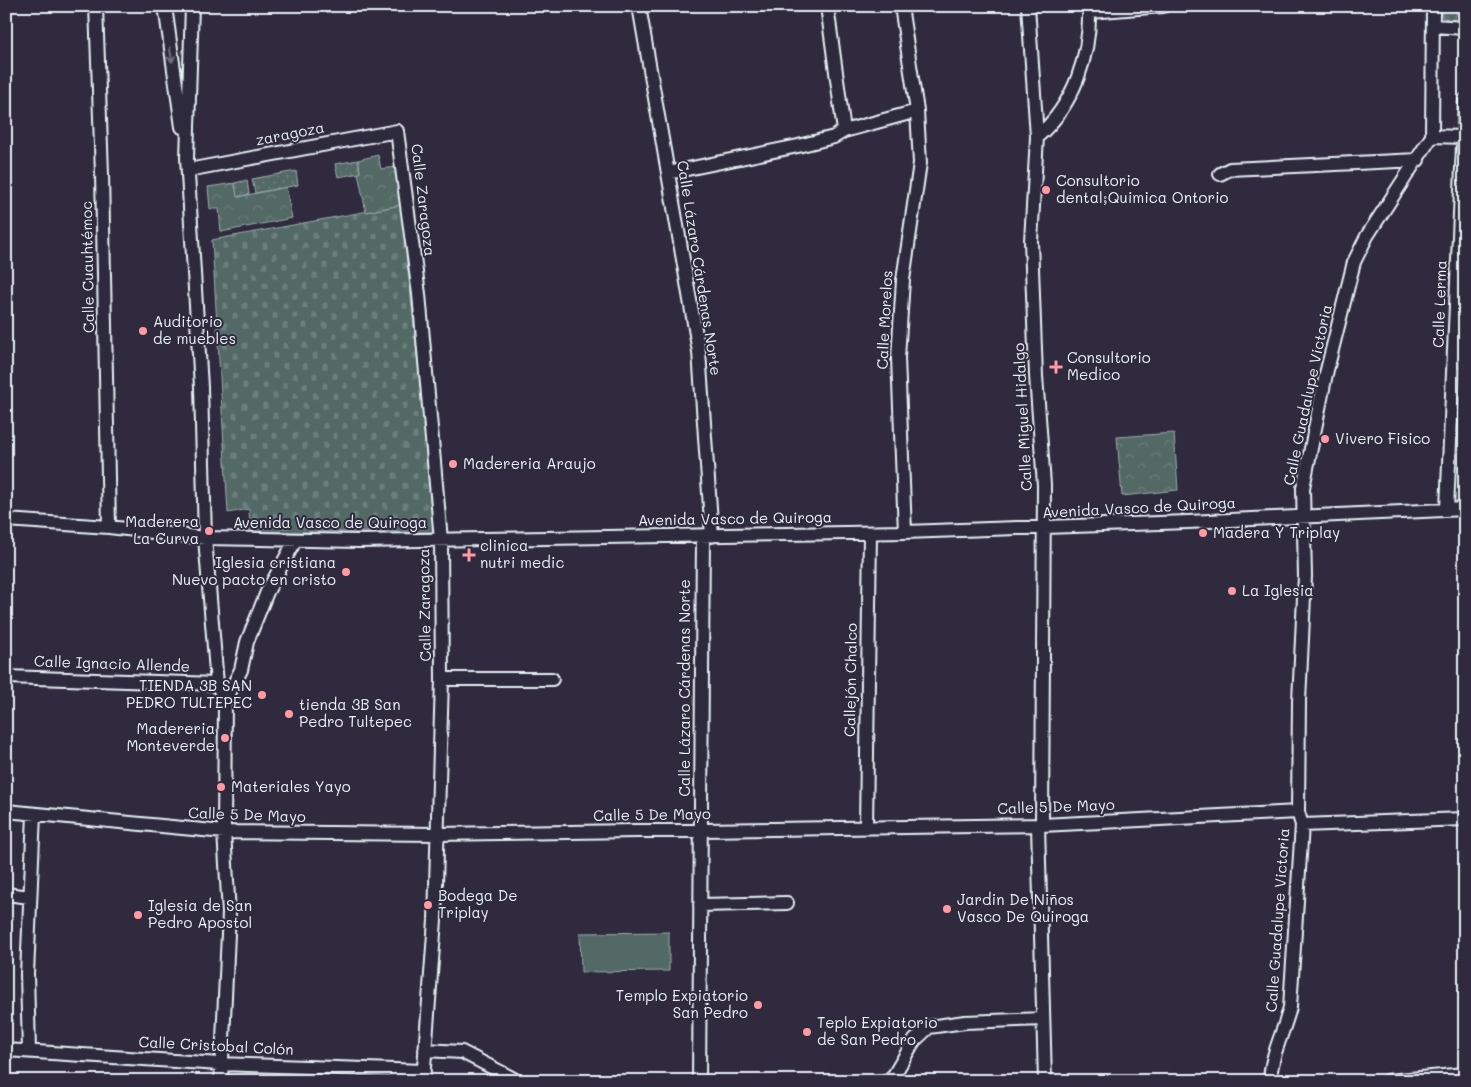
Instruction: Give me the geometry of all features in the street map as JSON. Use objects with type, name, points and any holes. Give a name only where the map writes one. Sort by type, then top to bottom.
[{"type":"street","name":"Calle Cuauhtémoc","points":[[96,6],[102,174],[109,527]]},
{"type":"street","points":[[165,6],[187,164],[201,387],[206,538],[217,684],[225,701],[224,832],[229,913],[220,1064],[221,1081]]},
{"type":"street","points":[[187,164],[192,6]]},
{"type":"street","name":"Calle Lázaro Cárdenas Norte","points":[[639,6],[699,352],[707,536],[700,830],[699,1081]]},
{"type":"street","points":[[827,6],[844,131]]},
{"type":"street","name":"Calle Morelos","points":[[901,6],[917,112],[920,163],[903,280],[898,358],[905,532]]},
{"type":"street","name":"Calle Miguel Hidalgo","points":[[1028,6],[1037,137],[1032,241],[1036,376],[1044,485],[1040,825],[1045,1081]]},
{"type":"street","points":[[1037,137],[1053,123],[1078,78],[1087,45],[1090,9],[1163,6]]},
{"type":"street","name":"Calle Guadalupe Victoria","points":[[1270,1081],[1273,1057],[1286,1026],[1290,1006],[1302,825],[1298,812],[1299,701],[1305,576],[1303,488],[1333,346],[1354,262],[1367,236],[1432,136],[1433,6]]},
{"type":"street","points":[[1433,26],[1465,28]]},
{"type":"street","name":"Calle Lerma","points":[[1447,510],[1465,100]]},
{"type":"street","points":[[668,173],[798,146],[834,137],[844,131],[917,112]]},
{"type":"street","name":"zaragoza","points":[[187,164],[397,130]]},
{"type":"street","name":"Calle Zaragoza","points":[[397,130],[419,294],[441,540],[442,679],[436,920],[423,1076]]},
{"type":"street","points":[[1432,136],[1463,137]]},
{"type":"street","points":[[1220,174],[1230,169],[1418,160]]},
{"type":"street","name":"Avenida Vasco de Quiroga","points":[[6,520],[109,527],[206,538],[295,541],[441,540],[870,533],[1044,528],[1465,509]]},
{"type":"street","name":"Callejón Chalco","points":[[866,828],[870,533]]},
{"type":"street","points":[[225,701],[241,670],[247,642],[266,592],[295,541]]},
{"type":"street","name":"Calle Ignacio Allende","points":[[6,677],[217,684]]},
{"type":"street","points":[[442,679],[552,680]]},
{"type":"street","name":"Calle 5 De Mayo","points":[[6,812],[224,832],[438,834],[1040,825],[1298,812]]},
{"type":"street","points":[[29,1051],[27,974],[34,814]]},
{"type":"street","points":[[1302,825],[1465,819]]},
{"type":"street","points":[[6,894],[30,897]]},
{"type":"street","points":[[700,905],[787,903]]},
{"type":"street","points":[[887,1081],[894,1075],[914,1041],[929,1027],[965,1022],[1043,1018]]},
{"type":"street","name":"Calle Cristobal Colón","points":[[6,1050],[423,1076]]},
{"type":"street","points":[[425,1050],[462,1052],[514,1079]]},
{"type":"street","points":[[1387,1081],[1465,1074]]},
{"type":"green space","points":[[1441,6],[1458,6],[1455,19],[1450,20],[1442,17]]},
{"type":"green space","points":[[378,155],[381,169],[397,167],[401,205],[366,212],[358,173],[360,172],[358,160]]},
{"type":"green space","points":[[358,160],[360,173],[338,177],[335,164]]},
{"type":"green space","points":[[296,171],[298,185],[255,193],[252,179]]},
{"type":"green space","points":[[247,180],[249,194],[237,197],[235,183]]},
{"type":"green space","points":[[235,183],[238,197],[286,187],[292,218],[221,232],[219,209],[210,209],[208,187]]},
{"type":"green space","points":[[401,205],[436,532],[250,532],[249,509],[228,513],[212,240]]},
{"type":"green space","points":[[1174,433],[1178,490],[1122,496],[1117,437]]},
{"type":"green space","points":[[669,932],[669,971],[581,972],[580,933]]},
{"type":"place","name":"Consultorio dental;Quimica Ontorio","points":[[1046,190]]},
{"type":"place","name":"Auditorio de muebles","points":[[143,331]]},
{"type":"place","name":"Consultorio Medico","points":[[1056,367]]},
{"type":"place","name":"Vivero Fisico","points":[[1325,439]]},
{"type":"place","name":"Madereria Araujo","points":[[453,464]]},
{"type":"place","name":"Maderera La Curva","points":[[209,531]]},
{"type":"place","name":"Madera Y Triplay","points":[[1203,533]]},
{"type":"place","name":"clinica nutri medic","points":[[469,555]]},
{"type":"place","name":"Iglesia cristiana Nuevo pacto en cristo","points":[[346,572]]},
{"type":"place","name":"La Iglesia","points":[[1232,591]]},
{"type":"place","name":"TIENDA 3B SAN PEDRO TULTEPEC","points":[[262,695]]},
{"type":"place","name":"tienda 3B San Pedro Tultepec","points":[[289,714]]},
{"type":"place","name":"Madereria Monteverde","points":[[225,738]]},
{"type":"place","name":"Materiales Yayo","points":[[221,787]]},
{"type":"place","name":"Bodega De Triplay","points":[[428,905]]},
{"type":"place","name":"Jardin De Niños Vasco De Quiroga","points":[[947,909]]},
{"type":"place","name":"Iglesia de San Pedro Apostol","points":[[138,915]]},
{"type":"place","name":"Templo Expiatorio San Pedro","points":[[758,1005]]},
{"type":"place","name":"Teplo Expiatorio de San Pedro","points":[[807,1032]]}]
